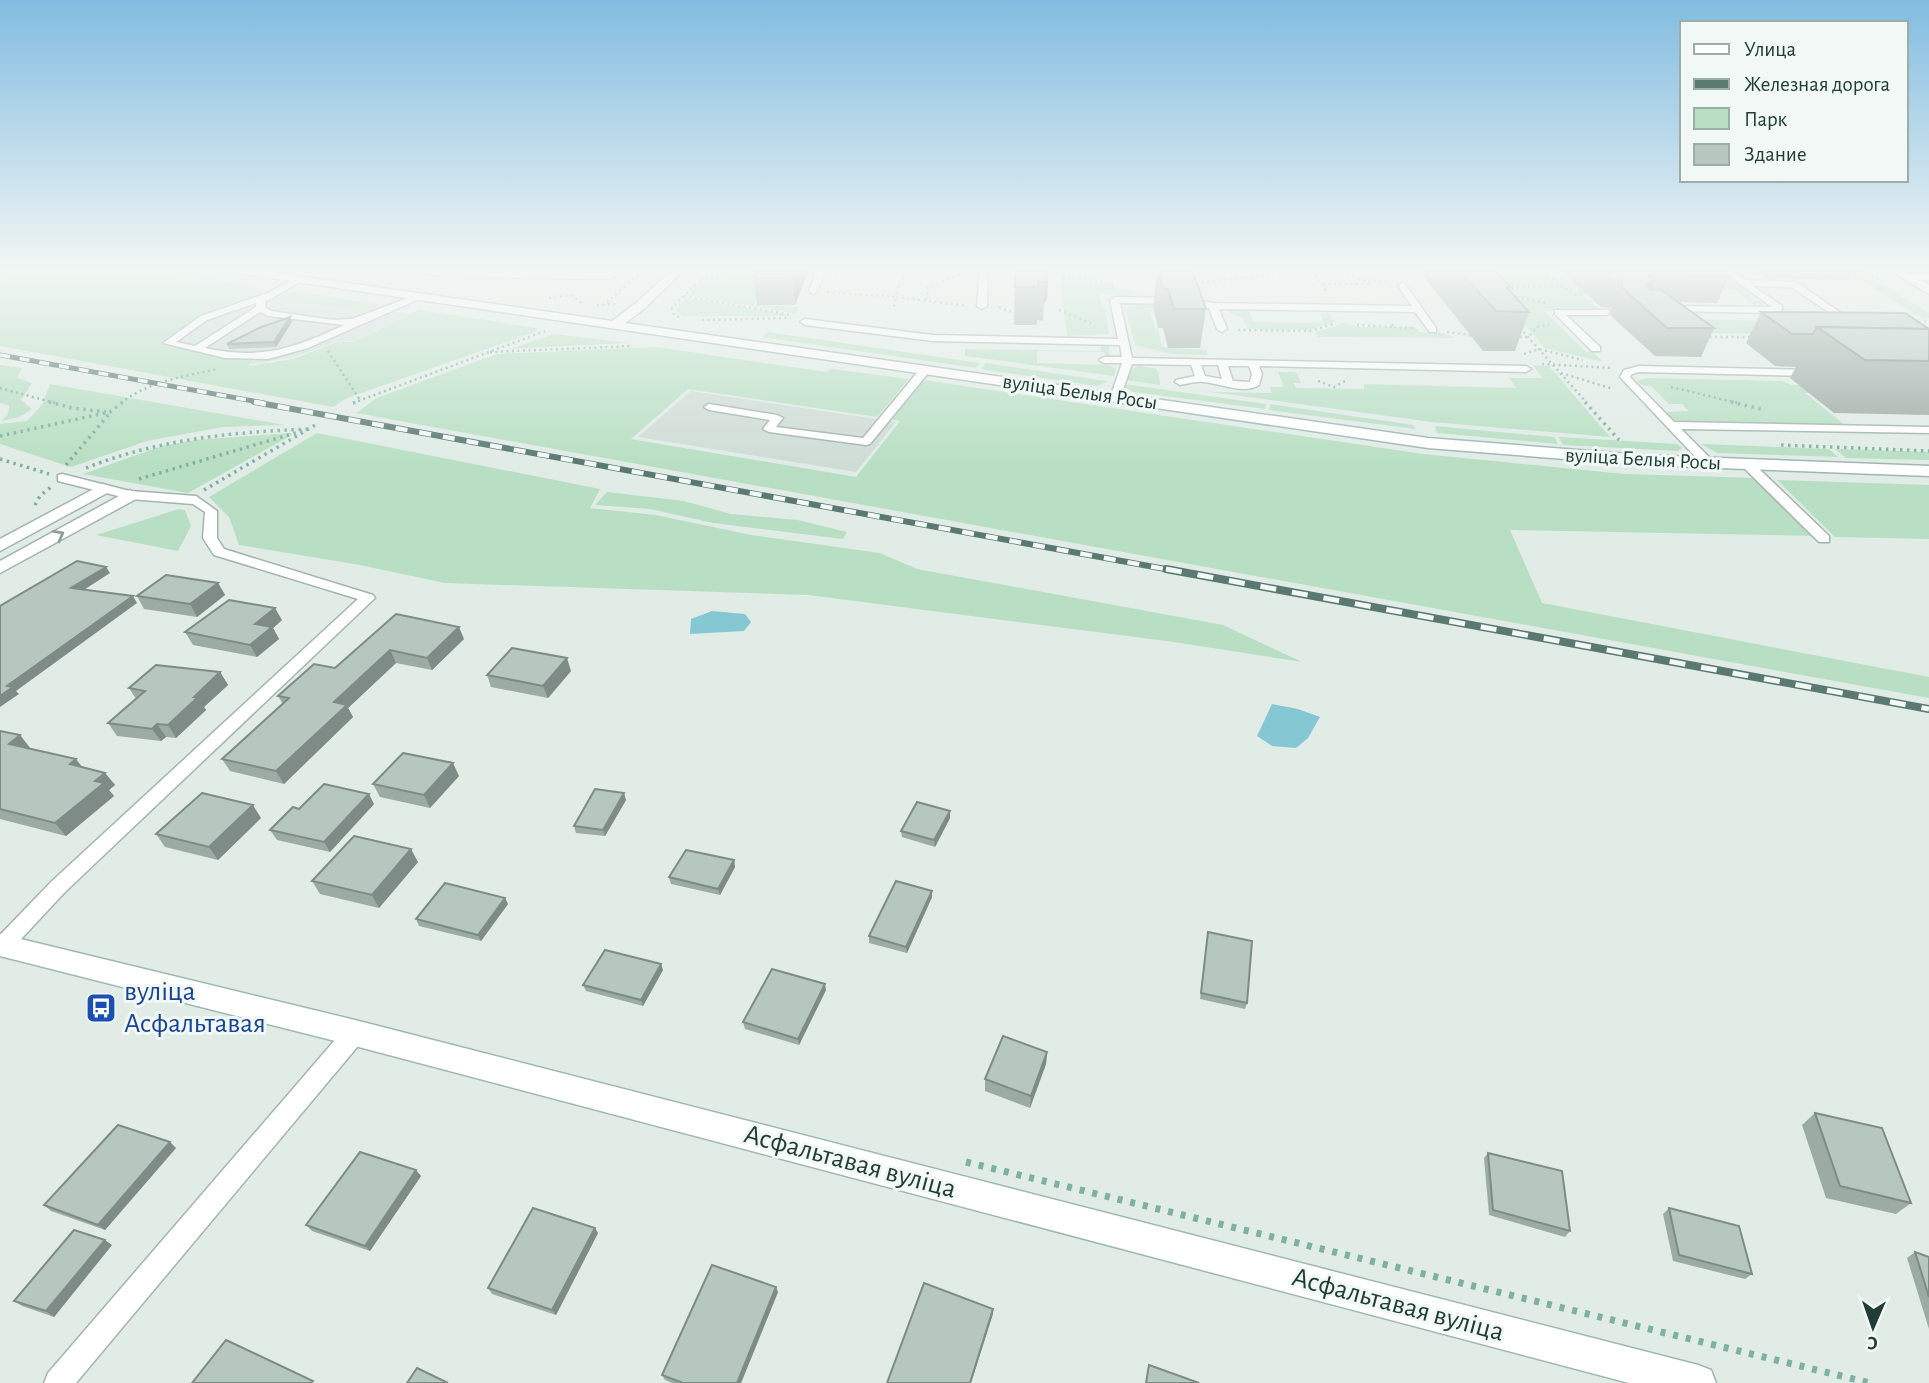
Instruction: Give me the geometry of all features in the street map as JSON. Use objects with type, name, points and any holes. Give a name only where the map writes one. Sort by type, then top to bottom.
[{"type":"main road","name":"вуліца Белыя Росы","points":[[685,335],[1427,443],[1571,456],[1929,471]]},
{"type":"main road","points":[[0,546],[103,489]]},
{"type":"main road","points":[[0,568],[130,495]]},
{"type":"main road","name":"Асфальтавая вуліца","points":[[1,945],[355,1033],[1698,1383]]},
{"type":"lane","points":[[180,335],[168,343],[261,357],[281,354],[332,335]]},
{"type":"lane","points":[[197,349],[219,335]]},
{"type":"lane","points":[[905,335],[933,338],[1125,342]]},
{"type":"lane","points":[[1115,397],[1128,361],[1123,335]]},
{"type":"lane","points":[[1582,335],[1596,349]]},
{"type":"lane","points":[[1104,360],[1195,363],[1254,385],[1255,369]]},
{"type":"lane","points":[[1195,363],[1201,378]]},
{"type":"lane","points":[[1180,382],[1255,369],[1526,369]]},
{"type":"lane","points":[[1708,463],[1625,377],[1626,373],[1639,369],[1832,373]]},
{"type":"lane","points":[[709,407],[777,418],[769,429],[866,442],[925,370]]},
{"type":"lane","points":[[1671,425],[1929,430]]},
{"type":"lane","points":[[1748,465],[1824,538]]},
{"type":"lane","points":[[1,945],[58,887],[368,598],[219,552],[210,538],[211,511],[196,500],[130,495],[62,478]]},
{"type":"lane","points":[[58,1383],[355,1033]]},
{"type":"path","points":[[353,403],[537,335]]},
{"type":"path","points":[[1466,335],[1477,336]]},
{"type":"path","points":[[1526,335],[1619,440],[1606,439]]},
{"type":"path","points":[[1502,337],[1528,337],[1530,335]]},
{"type":"path","points":[[1695,336],[1759,337]]},
{"type":"path","points":[[320,340],[360,400]]},
{"type":"path","points":[[490,352],[642,345]]},
{"type":"path","points":[[1539,349],[1769,411]]},
{"type":"path","points":[[1552,364],[1606,366]]},
{"type":"path","points":[[62,478],[61,471],[110,412],[137,391],[215,369]]},
{"type":"path","points":[[1560,373],[1645,398]]},
{"type":"path","points":[[0,388],[72,408],[110,412]]},
{"type":"path","points":[[0,436],[110,412]]},
{"type":"path","points":[[189,499],[319,423]]},
{"type":"path","points":[[40,496],[62,478],[139,449],[175,440],[310,429]]},
{"type":"path","points":[[103,489],[310,429]]},
{"type":"path","points":[[1781,445],[1929,451]]},
{"type":"path","points":[[0,459],[62,478]]},
{"type":"path","points":[[961,1160],[1870,1383]]},
{"type":"shaded area","points":[[166,335],[368,335],[355,341],[338,341],[290,358],[251,364],[251,361],[162,349],[161,337]]},
{"type":"shaded area","points":[[691,391],[896,422],[856,472],[638,437]]},
{"type":"green space","points":[[0,335],[171,335],[164,339],[162,346],[252,359],[249,366],[293,359],[338,342],[354,342],[369,335],[528,335],[347,398],[333,407],[0,346]]},
{"type":"green space","points":[[552,335],[628,343],[510,349]]},
{"type":"green space","points":[[765,335],[785,335],[980,363],[976,368],[762,337]]},
{"type":"green space","points":[[1132,335],[1159,335],[1162,347],[1206,350],[1208,355],[1172,354],[1135,345]]},
{"type":"green space","points":[[1317,335],[1447,335],[1456,338],[1318,337]]},
{"type":"green space","points":[[1533,335],[1568,335],[1586,352],[1593,352],[1603,362],[1545,348]]},
{"type":"green space","points":[[1101,346],[1109,346],[1110,357],[1106,356],[1105,352],[1037,351],[1037,363],[1109,365],[1116,369],[1114,376],[965,356],[965,349],[1101,351]]},
{"type":"green space","points":[[656,347],[826,372],[831,369],[909,379],[877,417],[688,389],[631,439],[856,477],[900,421],[890,419],[923,380],[1423,454],[1624,474],[1756,478],[1816,536],[1510,530],[1542,603],[1929,677],[1929,698],[356,413],[377,398],[497,354]]},
{"type":"green space","points":[[986,363],[1107,381],[1097,386],[981,369]]},
{"type":"green space","points":[[0,365],[22,368],[17,378],[32,383],[21,400],[32,409],[19,417],[1,421],[8,414],[9,406],[0,403]]},
{"type":"green space","points":[[1533,365],[1549,366],[1610,437],[1432,422],[1166,386],[1213,392],[1272,393],[1270,387],[1284,387],[1278,372],[1296,372],[1301,383],[1294,383],[1296,388],[1364,389],[1364,384],[1516,388],[1509,378],[1542,378]]},
{"type":"green space","points":[[1138,366],[1155,368],[1159,373],[1160,385],[1125,380],[1131,370]]},
{"type":"green space","points":[[1648,378],[1782,381],[1791,385],[1886,386],[1929,395],[1805,393],[1845,425],[1682,422],[1674,420],[1665,412],[1689,411],[1682,404],[1669,404],[1651,386],[1643,386],[1637,381]]},
{"type":"green space","points":[[50,384],[285,425],[223,427],[147,441],[71,467],[0,444],[0,424],[27,421],[42,405]]},
{"type":"green space","points":[[1124,384],[1266,404],[1265,409],[1134,392],[1125,388]]},
{"type":"green space","points":[[1270,404],[1413,425],[1416,429],[1269,410]]},
{"type":"green space","points":[[1435,426],[1554,437],[1558,444],[1437,433]]},
{"type":"green space","points":[[317,433],[600,489],[590,508],[656,515],[751,535],[880,553],[917,569],[1223,625],[1302,662],[1174,642],[808,595],[445,583],[360,565],[239,545],[229,517],[209,497]]},
{"type":"green space","points":[[292,435],[188,493],[83,474],[162,446],[195,440]]},
{"type":"green space","points":[[1559,437],[1677,444],[1682,448],[1678,451],[1563,445]]},
{"type":"green space","points":[[1701,444],[1829,449],[1838,457],[1717,453]]},
{"type":"green space","points":[[1835,449],[1929,452],[1929,460],[1846,458]]},
{"type":"green space","points":[[1777,480],[1929,485],[1929,539],[1835,537]]},
{"type":"green space","points":[[607,492],[684,501],[731,514],[798,520],[847,532],[843,539],[713,523],[650,509],[595,505]]},
{"type":"green space","points":[[179,509],[185,510],[191,526],[178,551],[96,535]]},
{"type":"water","points":[[712,611],[745,614],[751,622],[744,631],[690,634],[691,619]]},
{"type":"water","points":[[1272,704],[1320,717],[1308,738],[1296,748],[1272,746],[1257,736]]},
{"type":"building","points":[[246,335],[279,335],[274,342],[227,344]]},
{"type":"building","points":[[1828,335],[1929,335],[1929,361],[1865,360]]},
{"type":"building","points":[[77,561],[106,567],[71,588],[133,596],[7,686],[13,687],[0,696],[0,606]]},
{"type":"building","points":[[166,575],[218,583],[190,604],[137,596]]},
{"type":"building","points":[[229,600],[275,608],[255,624],[272,627],[250,645],[185,632]]},
{"type":"building","points":[[396,614],[459,627],[427,658],[390,650],[334,702],[347,705],[276,771],[222,759],[289,698],[278,696],[314,664],[335,668]]},
{"type":"building","points":[[512,648],[567,658],[543,686],[487,675]]},
{"type":"building","points":[[156,665],[220,672],[168,725],[157,724],[152,729],[108,723],[145,691],[129,688]]},
{"type":"building","points":[[0,731],[20,735],[9,744],[76,759],[70,764],[105,773],[95,781],[104,783],[55,823],[0,809]]},
{"type":"building","points":[[403,753],[453,763],[424,795],[373,784]]},
{"type":"building","points":[[324,784],[369,794],[324,842],[270,830],[293,807],[299,809]]},
{"type":"building","points":[[595,789],[624,793],[603,830],[574,826]]},
{"type":"building","points":[[202,793],[253,805],[209,847],[156,834]]},
{"type":"building","points":[[917,802],[950,811],[934,840],[901,831]]},
{"type":"building","points":[[354,836],[411,849],[372,895],[312,881]]},
{"type":"building","points":[[686,850],[734,860],[718,889],[669,877]]},
{"type":"building","points":[[896,881],[932,891],[906,947],[869,936]]},
{"type":"building","points":[[445,883],[505,898],[478,935],[416,919]]},
{"type":"building","points":[[1208,932],[1252,941],[1247,1003],[1201,993]]},
{"type":"building","points":[[605,950],[661,964],[641,1000],[583,985]]},
{"type":"building","points":[[772,969],[825,984],[798,1039],[743,1022]]},
{"type":"building","points":[[1003,1036],[1047,1052],[1031,1096],[985,1079]]},
{"type":"building","points":[[1815,1113],[1882,1128],[1911,1203],[1840,1186]]},
{"type":"building","points":[[118,1125],[170,1142],[98,1225],[44,1205]]},
{"type":"building","points":[[360,1152],[416,1170],[365,1246],[306,1225]]},
{"type":"building","points":[[1488,1153],[1562,1171],[1570,1231],[1493,1210]]},
{"type":"building","points":[[533,1208],[595,1228],[552,1310],[488,1288]]},
{"type":"building","points":[[1669,1208],[1739,1226],[1752,1274],[1679,1255]]},
{"type":"building","points":[[74,1230],[105,1240],[46,1311],[14,1301]]},
{"type":"building","points":[[1915,1252],[1929,1257],[1929,1297]]},
{"type":"building","points":[[712,1265],[776,1287],[737,1383],[683,1383],[662,1375]]},
{"type":"building","points":[[924,1283],[993,1309],[970,1383],[887,1383]]},
{"type":"building","points":[[226,1340],[313,1381],[192,1383]]},
{"type":"building","points":[[1149,1365],[1199,1383],[1146,1383]]},
{"type":"building","points":[[417,1368],[448,1383],[407,1383]]},
{"type":"railway","points":[[0,355],[264,403]]},
{"type":"railway","points":[[254,402],[1176,571]]},
{"type":"railway","points":[[1166,569],[1929,709]]},
{"type":"place","name":"вуліца Асфальтавая","points":[[101,1008]]}]
